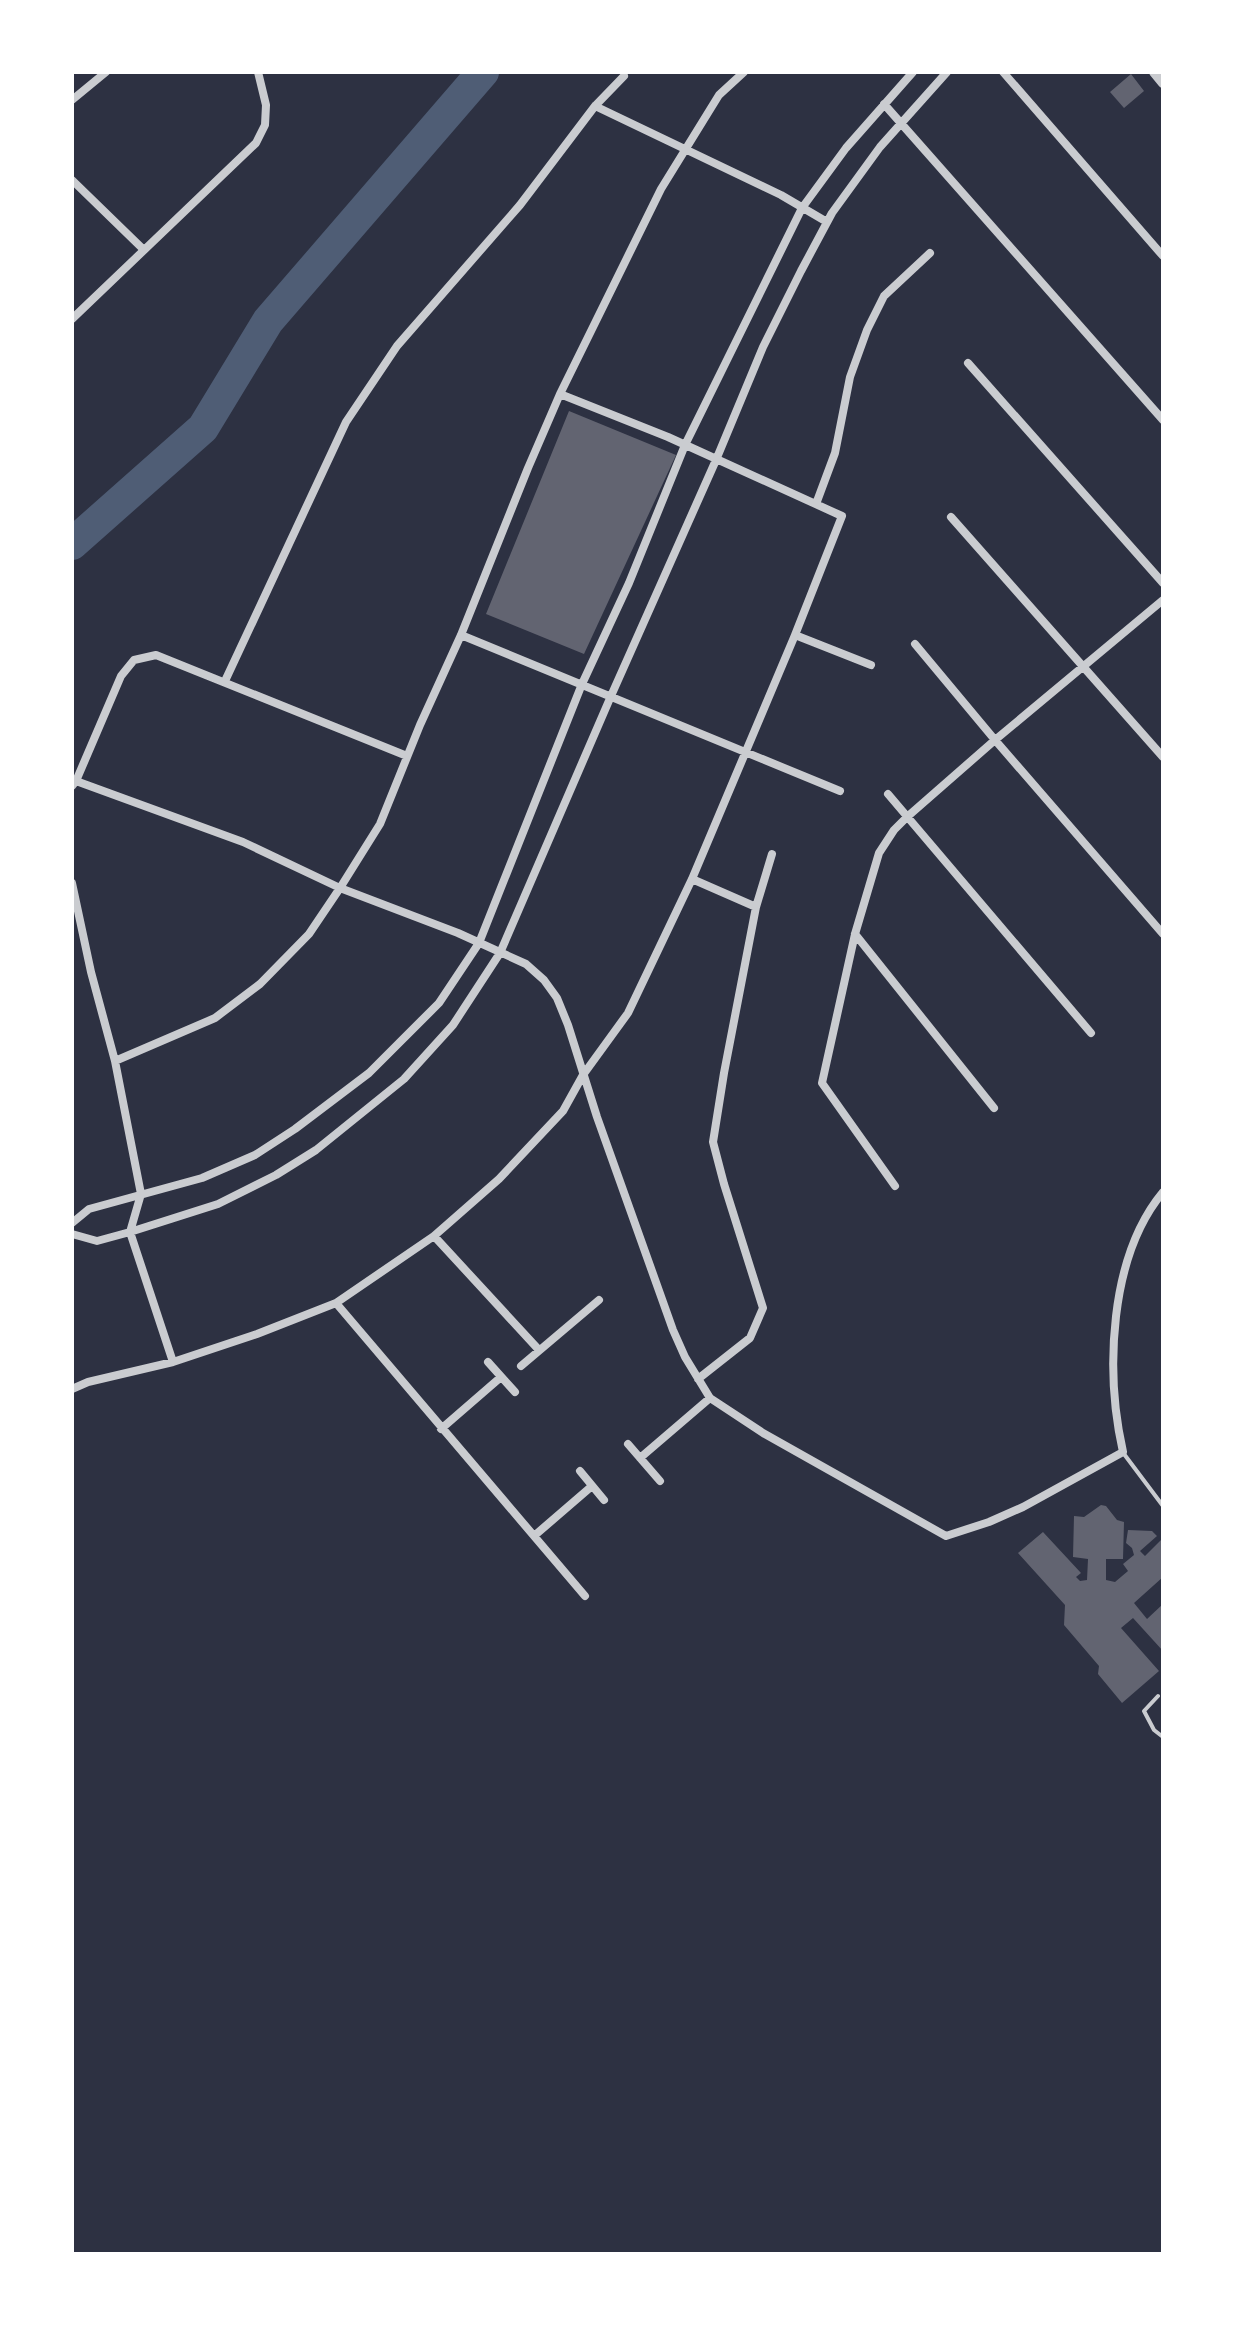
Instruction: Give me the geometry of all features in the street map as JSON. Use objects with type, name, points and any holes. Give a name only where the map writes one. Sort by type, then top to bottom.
[{"type":"street","points":[[72,100],[106,72]]},
{"type":"street","points":[[72,319],[256,143],[265,125],[266,105],[258,72]]},
{"type":"street","points":[[115,1061],[215,1018],[260,984],[309,934],[340,888],[380,824],[560,394],[661,189],[719,95],[744,72]]},
{"type":"street","points":[[72,1223],[89,1209],[202,1178],[255,1155],[369,1073],[439,1003],[479,943],[582,684],[629,583],[685,445],[802,208],[846,148],[913,72]]},
{"type":"street","points":[[72,1234],[97,1241],[130,1232],[218,1204],[276,1175],[316,1150],[404,1079],[453,1025],[500,953],[763,347],[827,222],[880,147],[947,72]]},
{"type":"street","points":[[1003,72],[1163,256]]},
{"type":"street","points":[[1154,72],[1163,83]]},
{"type":"street","points":[[225,681],[346,422],[397,346],[520,205],[595,106],[624,76]]},
{"type":"street","points":[[884,104],[1163,420]]},
{"type":"street","points":[[595,106],[781,195],[827,222]]},
{"type":"street","points":[[72,180],[144,250]]},
{"type":"street","points":[[816,504],[835,453],[850,377],[867,330],[884,296],[930,253]]},
{"type":"street","points":[[968,363],[1163,583]]},
{"type":"street","points":[[72,1389],[88,1382],[173,1362],[336,1303],[434,1236],[499,1179],[563,1111],[583,1075],[628,1013],[692,879],[842,516],[685,445],[560,394]]},
{"type":"street","points":[[951,517],[1163,757]]},
{"type":"street","points":[[895,1186],[822,1083],[855,934],[879,853],[907,817],[1163,600]]},
{"type":"street","points":[[461,635],[840,791]]},
{"type":"street","points":[[795,635],[871,665]]},
{"type":"street","points":[[915,644],[1163,934]]},
{"type":"street","points":[[407,756],[156,655],[134,660],[121,676],[74,784],[243,842],[340,888],[526,964],[544,980],[557,998],[568,1025],[583,1075],[685,1357],[710,1398],[763,1433],[946,1536],[1023,1507],[1123,1452],[1117,1427],[1114,1384],[1115,1327],[1122,1274],[1137,1232],[1163,1192]]},
{"type":"street","points":[[888,794],[1091,1033]]},
{"type":"street","points":[[698,1379],[750,1338],[763,1308],[713,1142],[756,907],[772,854]]},
{"type":"street","points":[[692,879],[756,907]]},
{"type":"street","points":[[72,883],[91,972],[115,1061],[141,1194],[130,1232],[173,1362]]},
{"type":"street","points":[[855,934],[994,1108]]},
{"type":"street","points":[[434,1236],[539,1350]]},
{"type":"street","points":[[521,1366],[599,1300]]},
{"type":"street","points":[[336,1303],[585,1596]]},
{"type":"street","points":[[488,1362],[515,1392]]},
{"type":"street","points":[[441,1429],[501,1377]]},
{"type":"street","points":[[640,1458],[710,1398]]},
{"type":"street","points":[[628,1444],[660,1481]]},
{"type":"street","points":[[580,1471],[604,1500]]},
{"type":"street","points":[[534,1536],[592,1486]]},
{"type":"lane","points":[[1123,1452],[1163,1506]]},
{"type":"lane","points":[[1158,1696],[1144,1711],[1154,1730],[1163,1737]]},
{"type":"building","points":[[1131,74],[1144,91],[1124,108],[1110,92]]},
{"type":"building","points":[[569,411],[676,455],[584,654],[486,614]]},
{"type":"building","points":[[1101,1505],[1106,1506],[1117,1520],[1124,1522],[1123,1559],[1106,1559],[1106,1580],[1115,1582],[1128,1571],[1123,1564],[1134,1555],[1126,1543],[1128,1530],[1152,1531],[1157,1536],[1140,1551],[1145,1556],[1161,1540],[1163,1543],[1163,1577],[1134,1603],[1147,1619],[1163,1604],[1163,1651],[1133,1618],[1121,1628],[1159,1671],[1122,1703],[1098,1674],[1099,1666],[1064,1625],[1065,1605],[1018,1553],[1043,1532],[1081,1573],[1076,1577],[1080,1581],[1087,1580],[1088,1559],[1073,1557],[1074,1516],[1084,1517]]},
{"type":"waterway","points":[[72,544],[203,428],[268,321],[483,72]]}]
